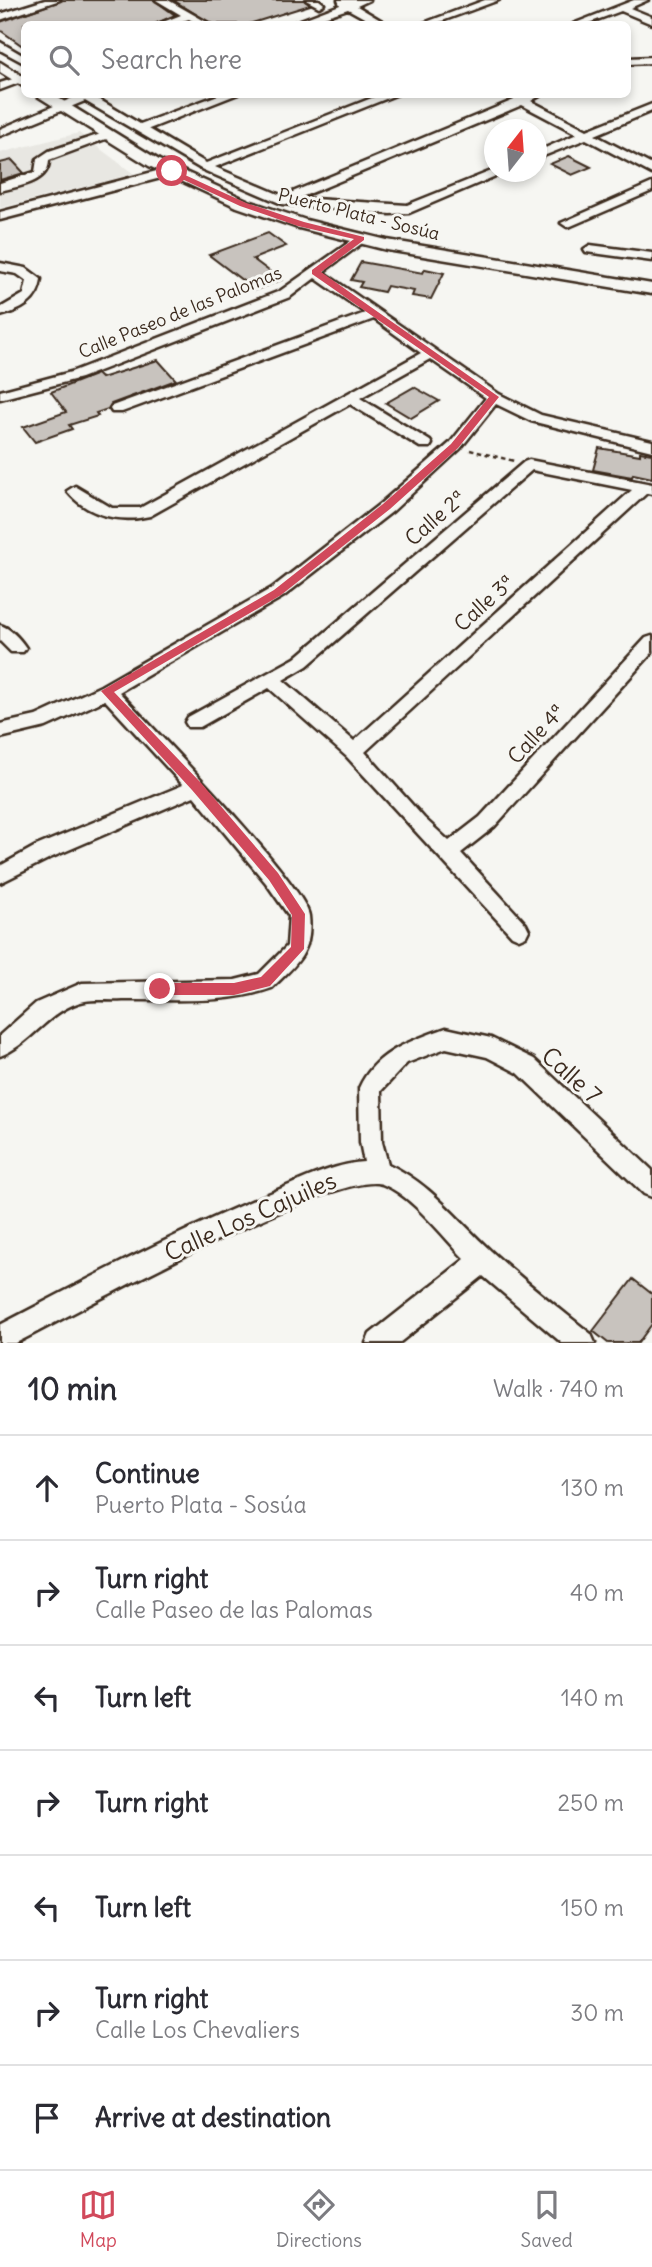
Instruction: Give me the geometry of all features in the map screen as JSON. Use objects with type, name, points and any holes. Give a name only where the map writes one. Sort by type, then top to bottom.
[{"type":"main road","points":[[0,66],[21,81]]},
{"type":"main road","name":"Puerto Plata - Sosúa","points":[[47,98],[172,171],[259,210],[301,224],[361,238],[652,289]]},
{"type":"street","points":[[0,17],[55,0]]},
{"type":"street","points":[[161,0],[199,21]]},
{"type":"street","points":[[338,0],[376,21]]},
{"type":"street","points":[[304,21],[365,0]]},
{"type":"street","points":[[434,21],[494,0]]},
{"type":"street","points":[[586,21],[643,0]]},
{"type":"street","points":[[622,8],[652,20]]},
{"type":"street","points":[[173,21],[190,16]]},
{"type":"street","points":[[0,44],[21,58]]},
{"type":"street","points":[[631,61],[652,60]]},
{"type":"street","points":[[0,87],[21,82]]},
{"type":"street","points":[[0,132],[84,98]]},
{"type":"street","points":[[93,98],[138,129],[205,167],[282,200],[390,210],[409,209],[484,178]]},
{"type":"street","points":[[138,129],[222,98]]},
{"type":"street","points":[[205,167],[383,98]]},
{"type":"street","points":[[259,210],[517,98],[652,170]]},
{"type":"street","points":[[547,152],[652,107]]},
{"type":"street","points":[[0,187],[39,175],[43,170],[43,159],[53,153],[107,135]]},
{"type":"street","points":[[0,216],[172,171]]},
{"type":"street","points":[[567,223],[652,187]]},
{"type":"street","name":"Calle Paseo de las Palomas","points":[[0,395],[76,375],[285,294],[361,238]]},
{"type":"street","points":[[590,249],[652,257]]},
{"type":"street","points":[[0,267],[21,271],[34,279],[34,290],[27,300],[0,312]]},
{"type":"street","points":[[315,272],[494,397],[537,418],[652,446]]},
{"type":"street","points":[[117,409],[375,314]]},
{"type":"street","points":[[75,491],[105,512],[122,516],[144,512],[430,353]]},
{"type":"street","points":[[0,732],[40,722],[107,691],[278,592],[387,507],[455,446],[494,397]]},
{"type":"street","points":[[349,398],[425,444]]},
{"type":"street","points":[[529,464],[648,488]]},
{"type":"street","name":"Calle 2ª","points":[[194,722],[301,662],[529,464]]},
{"type":"street","name":"Calle 3ª","points":[[354,752],[648,488]]},
{"type":"street","points":[[0,631],[17,648]]},
{"type":"street","name":"Calle 4ª","points":[[448,852],[487,822],[652,642]]},
{"type":"street","points":[[271,679],[354,752],[416,823],[448,852],[520,930]]},
{"type":"street","points":[[0,1046],[12,1039],[44,1010],[82,992],[234,989],[265,982],[298,949],[299,914],[273,877],[197,787],[107,691]]},
{"type":"street","points":[[0,875],[43,852],[197,787]]},
{"type":"street","name":"Calle 7","points":[[378,1171],[371,1142],[370,1088],[398,1056],[446,1038],[491,1048],[526,1066],[652,1186]]},
{"type":"street","points":[[378,1171],[414,1191],[483,1260],[582,1343]]},
{"type":"street","name":"Calle Los Cajuiles","points":[[0,1338],[197,1237],[345,1174],[378,1171]]},
{"type":"street","points":[[379,1343],[483,1260]]},
{"type":"path","points":[[455,446],[529,464]]},
{"type":"shaded area","points":[[79,133],[134,174],[0,208],[0,153]]},
{"type":"building","points":[[63,0],[154,0],[175,15],[162,21],[21,21],[21,45],[0,30],[0,22]]},
{"type":"building","points":[[173,0],[304,0],[310,5],[259,21],[207,21]]},
{"type":"building","points":[[569,156],[591,167],[572,175],[550,164]]},
{"type":"building","points":[[12,160],[24,173],[0,180],[0,163]]},
{"type":"building","points":[[268,233],[286,246],[253,259],[281,280],[255,290],[209,255]]},
{"type":"building","points":[[361,262],[423,273],[425,269],[444,273],[431,299],[412,296],[414,291],[387,286],[384,292],[359,287],[362,282],[351,280]]},
{"type":"building","points":[[158,360],[176,380],[111,404],[108,409],[96,413],[98,416],[69,425],[72,429],[35,442],[23,427],[66,412],[51,392],[97,374],[101,378]]},
{"type":"building","points":[[414,387],[439,401],[411,418],[386,403]]},
{"type":"building","points":[[599,448],[640,455],[640,452],[652,454],[652,478],[593,470]]},
{"type":"building","points":[[633,1279],[652,1294],[652,1324],[638,1343],[608,1343],[593,1331]]},
{"type":"route","points":[[160,989],[234,989],[265,982],[298,949],[299,914],[273,877],[197,787],[107,691],[278,592],[387,507],[455,446],[494,397],[315,272],[361,238],[301,224],[243,204],[172,171]]}]
